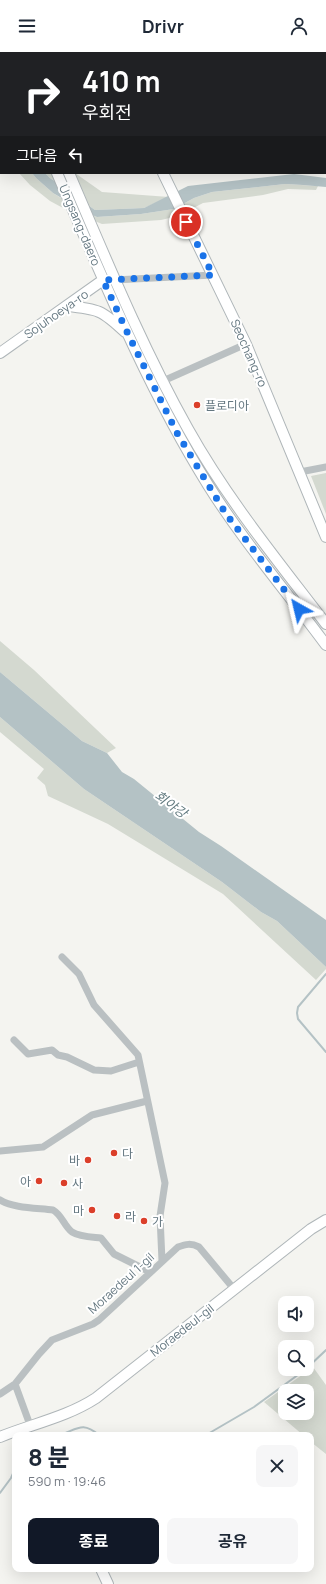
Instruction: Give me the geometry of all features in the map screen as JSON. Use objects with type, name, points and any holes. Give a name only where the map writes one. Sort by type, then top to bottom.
[{"type":"main road","name":"Ungsang-daero","points":[[57,174],[103,280],[177,433],[223,508],[326,645]]},
{"type":"main road","name":"Ungsang-daero","points":[[69,174],[114,280],[188,429],[237,506],[322,614],[326,625]]},
{"type":"main road","name":"Seochang-ro","points":[[164,176],[246,344],[326,537]]},
{"type":"main road","points":[[103,280],[114,280]]},
{"type":"main road","name":"Sojuhoeya-ro","points":[[0,353],[103,280]]},
{"type":"main road","points":[[67,306],[100,311],[117,324],[129,336]]},
{"type":"main road","points":[[317,633],[326,625]]},
{"type":"main road","name":"Moraedeul-gil","points":[[0,1436],[68,1413],[96,1398],[311,1229],[326,1220]]},
{"type":"main road","points":[[30,1425],[34,1432]]},
{"type":"main road","points":[[102,1572],[108,1584]]},
{"type":"street","points":[[114,280],[213,275]]},
{"type":"street","points":[[163,381],[246,344]]},
{"type":"street","points":[[300,472],[326,467]]},
{"type":"street","points":[[62,957],[79,974],[94,1005],[138,1055],[165,1183],[160,1216],[162,1261]]},
{"type":"street","points":[[14,1040],[28,1054],[52,1050],[58,1055],[67,1057],[94,1070],[111,1071],[139,1062]]},
{"type":"street","points":[[0,1151],[43,1147],[92,1115],[147,1101]]},
{"type":"street","points":[[0,1200],[4,1203],[17,1206],[53,1210],[58,1213],[72,1231],[82,1235],[101,1238],[114,1254],[150,1272]]},
{"type":"street","name":"Moraedeul 1-gil","points":[[0,1394],[15,1384],[42,1350],[52,1340],[93,1324],[99,1320],[178,1247],[186,1244],[193,1244],[200,1247],[234,1289]]},
{"type":"street","points":[[15,1384],[30,1425]]},
{"type":"shaded area","points":[[20,174],[33,174],[53,193],[75,207],[97,217],[141,214],[174,209],[194,198],[212,192],[285,184],[318,186],[316,190],[288,189],[263,195],[203,203],[178,216],[161,220],[102,224],[50,201],[30,185]]},
{"type":"shaded area","points":[[33,174],[46,174],[95,210],[144,208],[188,186],[294,174],[326,178],[326,187],[285,184],[212,192],[194,198],[174,209],[141,214],[97,217],[85,212],[53,193]]},
{"type":"shaded area","points":[[46,174],[76,174],[102,192],[169,197],[144,208],[95,210]]},
{"type":"shaded area","points":[[326,473],[326,514],[311,476]]},
{"type":"shaded area","points":[[0,641],[34,670],[116,748],[107,753],[82,741],[0,672]]},
{"type":"shaded area","points":[[0,672],[82,741],[107,753],[122,772],[134,779],[199,832],[326,920],[326,967],[277,921],[261,912],[222,882],[84,789],[0,717]]},
{"type":"shaded area","points":[[0,717],[84,789],[222,882],[261,912],[277,921],[326,967],[326,969],[316,980],[223,894],[108,824],[48,796],[45,785],[37,778],[44,769],[0,732]]},
{"type":"shaded area","points":[[314,1368],[326,1385],[326,1454],[314,1444],[314,1432],[299,1432],[285,1420],[314,1420],[314,1384],[289,1384],[300,1376],[314,1376]]},
{"type":"shaded area","points":[[278,1392],[278,1414],[264,1402]]},
{"type":"waterway","points":[[326,974],[298,1007],[297,1013],[298,1019],[326,1052]]},
{"type":"waterway","points":[[314,1361],[326,1350]]},
{"type":"waterway","points":[[211,1432],[254,1407],[296,1376]]},
{"type":"waterway","points":[[68,1432],[84,1427],[94,1432]]},
{"type":"waterway","points":[[0,1493],[12,1476]]},
{"type":"place","name":"플로디아","points":[[197,405]]},
{"type":"place","name":"다","points":[[114,1153]]},
{"type":"place","name":"바","points":[[88,1160]]},
{"type":"place","name":"아","points":[[39,1181]]},
{"type":"place","name":"사","points":[[64,1183]]},
{"type":"place","name":"마","points":[[92,1210]]},
{"type":"place","name":"라","points":[[117,1216]]},
{"type":"place","name":"가","points":[[144,1221]]},
{"type":"route","points":[[186,222],[213,275],[103,280],[154,388],[177,433],[207,484],[226,514],[299,609]]},
{"type":"water label","name":"회야강","points":[[171,804]]}]
